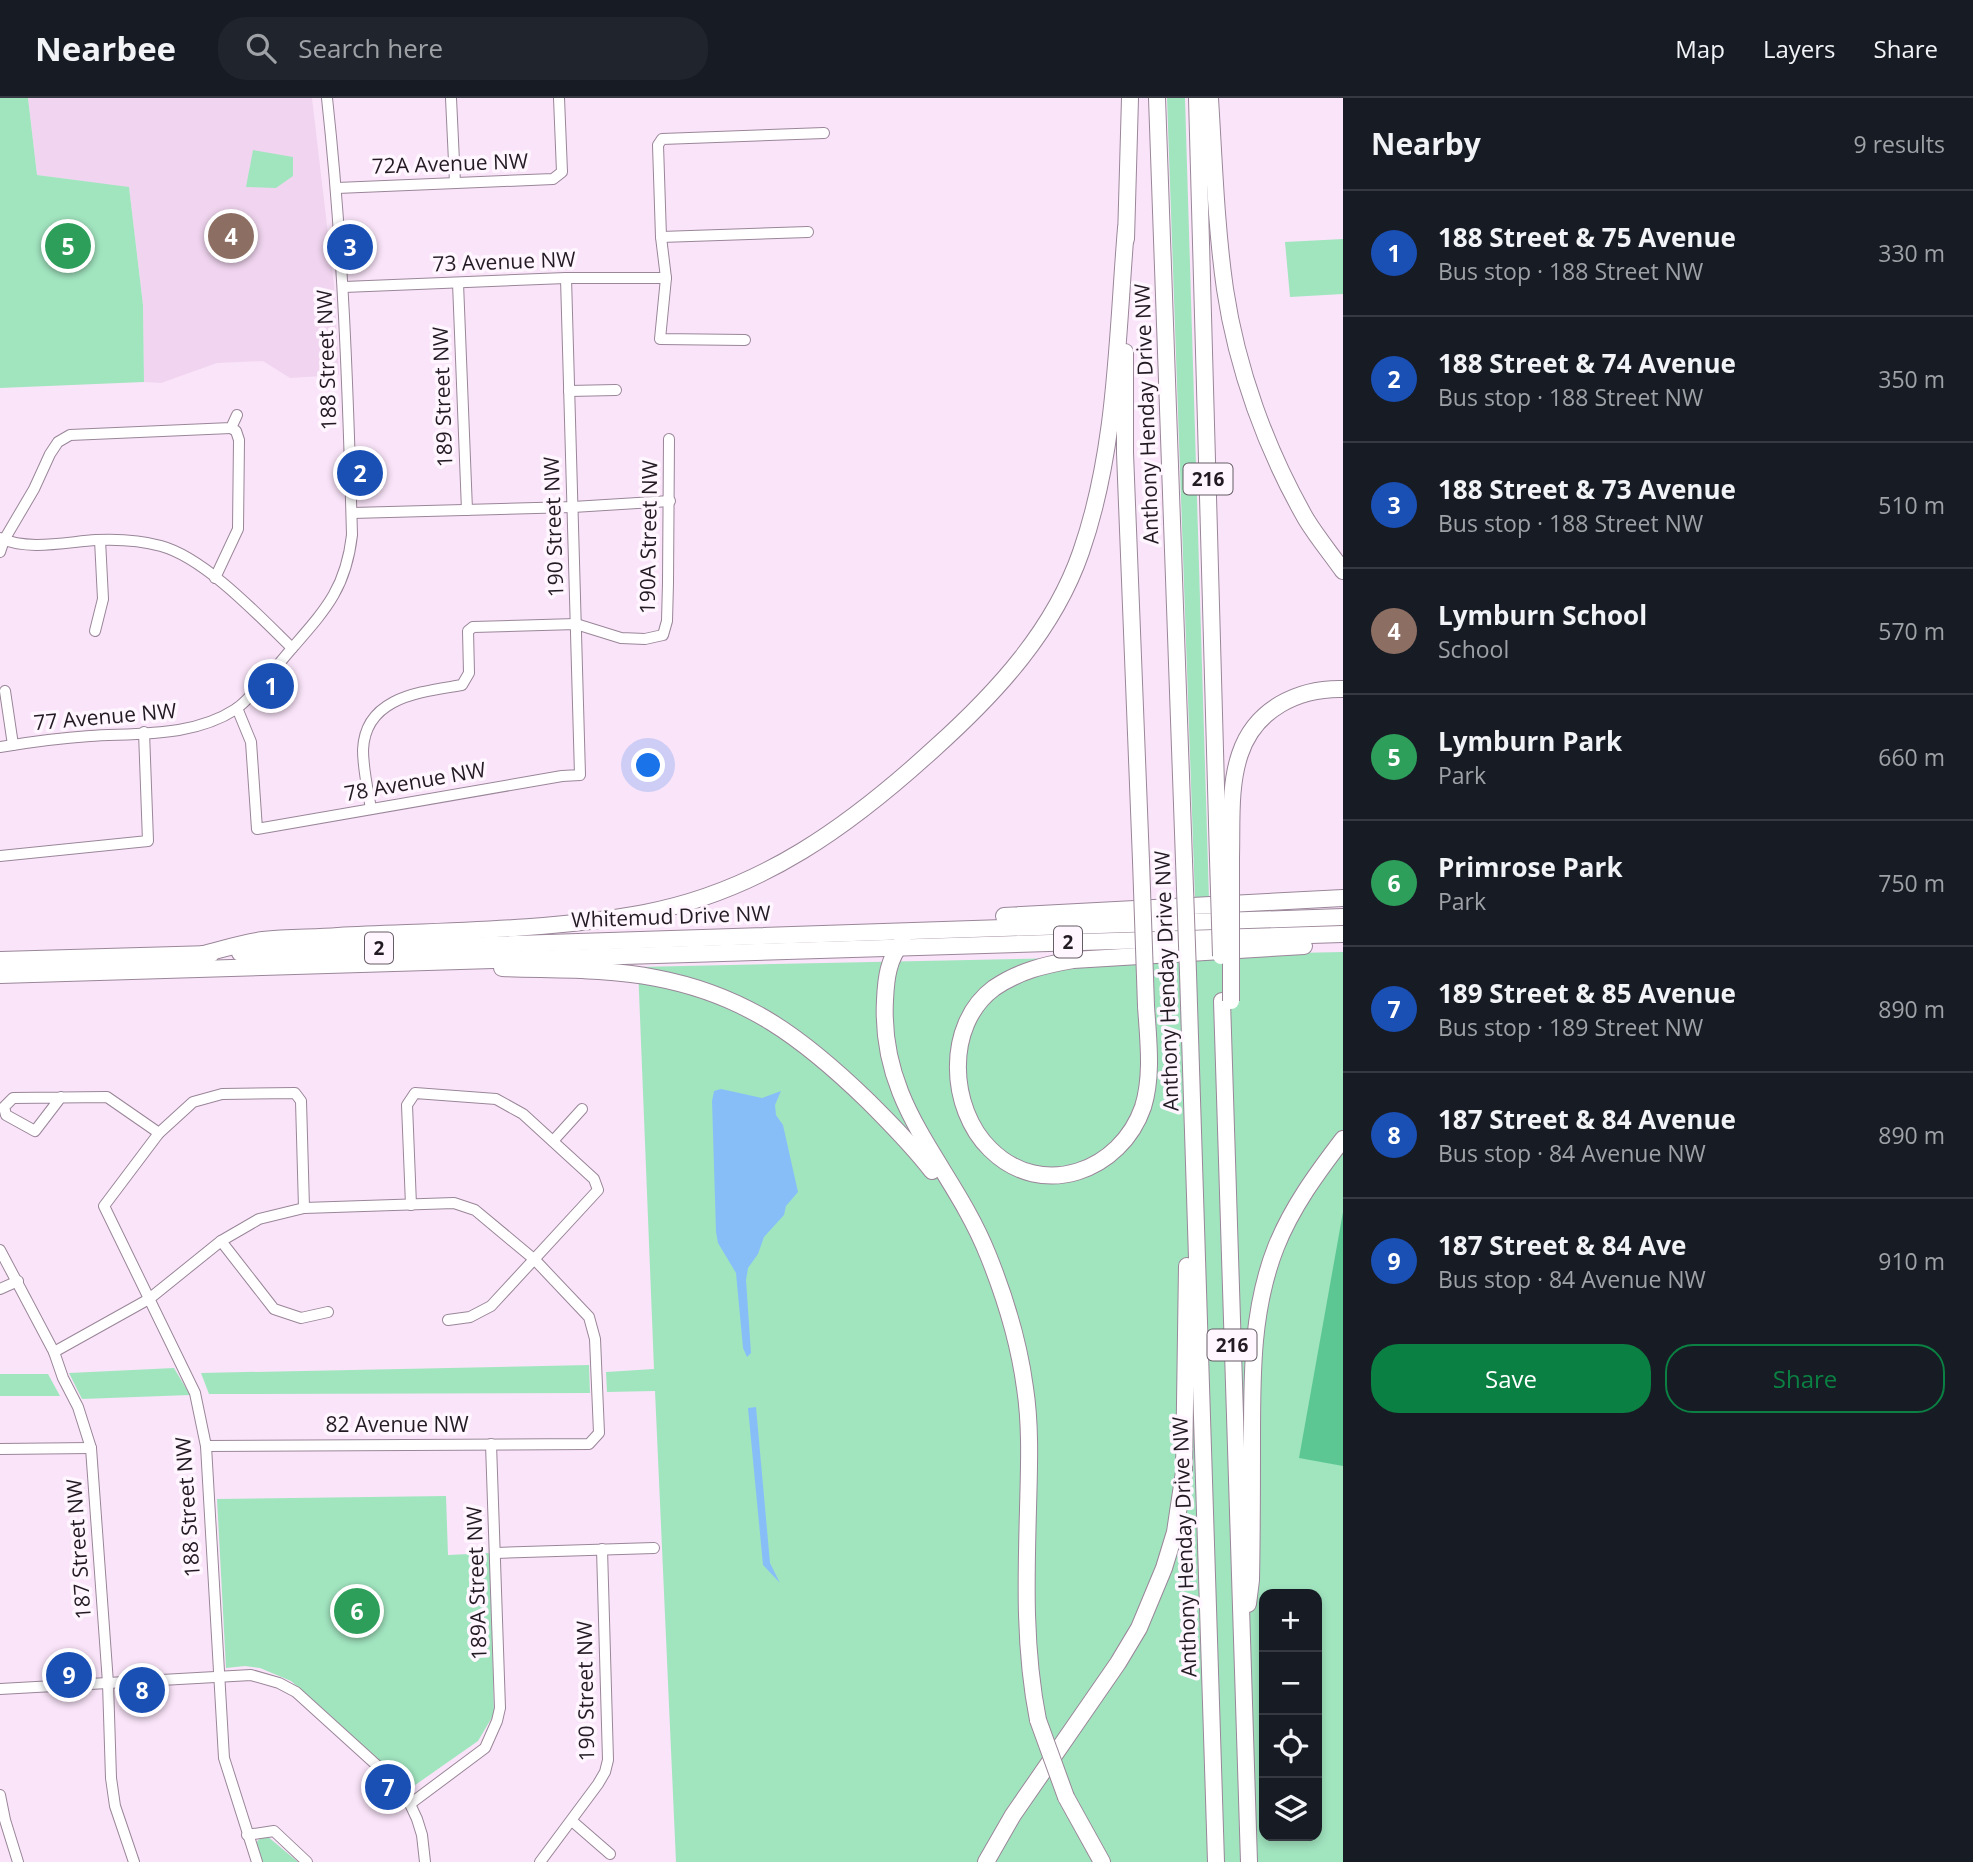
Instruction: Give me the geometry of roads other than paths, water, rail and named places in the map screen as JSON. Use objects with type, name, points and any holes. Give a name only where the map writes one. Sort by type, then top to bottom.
[{"type":"highway","points":[[1130,98],[1126,228],[1125,453],[1141,861],[1146,1006],[1148,1075],[1144,1103],[1138,1119],[1116,1151],[1088,1168],[1070,1174],[1048,1175],[1014,1166],[989,1149],[968,1119],[961,1099],[958,1063],[961,1040],[970,1018],[981,1002],[993,989],[1016,975],[1035,967],[1073,960],[1343,943]]},
{"type":"highway","name":"Anthony Henday Drive NW","points":[[1157,98],[1216,1862]]},
{"type":"highway","name":"216","points":[[1197,98],[1224,858],[1226,1001],[1223,1041],[1249,1862]]},
{"type":"highway","points":[[1210,98],[1222,261],[1230,316],[1242,365],[1255,411],[1283,475],[1307,521],[1343,571]]},
{"type":"highway","points":[[203,954],[261,940],[540,925],[646,913],[708,895],[770,869],[828,836],[869,807],[973,714],[1004,680],[1039,634],[1071,577],[1087,536],[1098,492],[1111,415],[1126,228]]},
{"type":"highway","points":[[1224,858],[1240,753],[1253,728],[1265,714],[1289,698],[1311,691],[1343,689]]},
{"type":"highway","points":[[758,936],[839,925],[1343,898]]},
{"type":"highway","name":"Whitemud Drive NW","points":[[0,960],[1343,917]]},
{"type":"highway","points":[[915,930],[899,946],[890,961],[886,979],[884,1013],[889,1063],[901,1098],[919,1133],[971,1218],[988,1255],[1003,1299],[1020,1363],[1028,1418],[1027,1639],[1032,1689],[1038,1720],[1066,1797],[1102,1862]]},
{"type":"highway","name":"Whitemud Drive NW","points":[[0,975],[1343,934]]},
{"type":"highway","points":[[338,963],[553,970],[655,978],[719,995],[762,1014],[800,1040],[846,1079],[925,1162],[965,1222],[1003,1299]]},
{"type":"highway","points":[[1242,1648],[1251,1580],[1252,1371],[1255,1328],[1265,1282],[1287,1223],[1311,1182],[1343,1139]]},
{"type":"highway","points":[[986,1862],[1013,1815],[1118,1663],[1139,1628],[1175,1532],[1184,1472],[1188,1213],[1195,1191]]},
{"type":"street","name":"188 Street NW","points":[[237,708],[322,614],[337,594],[350,558],[352,513],[344,287],[327,98]]},
{"type":"street","points":[[452,98],[455,183]]},
{"type":"street","name":"72A Avenue NW","points":[[337,188],[553,179],[562,172],[559,98]]},
{"type":"street","points":[[745,340],[660,339],[666,278],[661,237],[658,145],[662,139],[824,133]]},
{"type":"street","points":[[661,237],[808,232]]},
{"type":"street","name":"73 Avenue NW","points":[[344,287],[566,278],[666,278]]},
{"type":"street","name":"190 Street NW","points":[[566,278],[580,775]]},
{"type":"street","name":"189 Street NW","points":[[458,283],[467,510]]},
{"type":"street","points":[[569,391],[616,390]]},
{"type":"street","points":[[231,428],[237,415]]},
{"type":"street","points":[[0,552],[2,539],[58,442],[70,435],[231,428],[239,440],[238,529],[215,578]]},
{"type":"street","name":"190A Street NW","points":[[576,624],[621,638],[645,639],[663,635],[667,621],[669,439]]},
{"type":"street","points":[[352,513],[573,507],[670,501]]},
{"type":"street","points":[[2,539],[40,544],[100,540],[136,541],[185,555],[215,578],[292,648]]},
{"type":"street","points":[[95,631],[103,599],[100,540]]},
{"type":"street","points":[[371,809],[363,760],[363,746],[368,731],[386,706],[400,697],[462,685],[469,673],[468,631],[473,627],[576,624]]},
{"type":"street","name":"77 Avenue NW","points":[[5,691],[13,745]]},
{"type":"street","name":"78 Avenue NW","points":[[237,708],[251,742],[257,829],[580,775]]},
{"type":"street","name":"77 Avenue NW","points":[[0,747],[66,738],[194,728],[237,708]]},
{"type":"street","points":[[0,856],[148,841],[144,732]]},
{"type":"street","name":"188 Street NW","points":[[257,1862],[224,1758],[206,1446],[195,1393],[104,1206],[159,1133],[193,1102],[222,1094],[295,1093],[301,1101],[304,1208]]},
{"type":"street","points":[[411,1205],[407,1105],[415,1093],[496,1099],[523,1114],[594,1179],[598,1190],[491,1306],[470,1317],[448,1320]]},
{"type":"street","points":[[61,1097],[34,1131],[6,1115],[4,1107],[13,1098],[61,1097],[107,1097],[159,1133]]},
{"type":"street","points":[[552,1141],[582,1109]]},
{"type":"street","points":[[54,1352],[149,1299],[221,1241],[258,1219],[304,1208],[453,1203],[475,1210],[535,1260]]},
{"type":"street","points":[[221,1241],[274,1309],[301,1318],[328,1312]]},
{"type":"street","name":"187 Street NW","points":[[0,1250],[54,1352],[63,1378],[78,1407],[91,1448],[108,1683],[111,1778],[114,1797],[134,1862]]},
{"type":"street","name":"82 Avenue NW","points":[[206,1446],[589,1444],[598,1433],[595,1339],[589,1317],[535,1260]]},
{"type":"street","points":[[0,1289],[18,1281]]},
{"type":"street","name":"189A Street NW","points":[[410,1804],[485,1748],[500,1708],[491,1444]]},
{"type":"street","points":[[0,1449],[91,1448]]},
{"type":"street","points":[[496,1553],[654,1548]]},
{"type":"street","name":"190 Street NW","points":[[540,1862],[606,1772],[608,1760],[602,1549]]},
{"type":"street","points":[[0,1689],[251,1675],[279,1683],[296,1692],[386,1773],[410,1804],[422,1835],[425,1862]]},
{"type":"street","points":[[0,1795],[18,1862]]},
{"type":"street","points":[[572,1821],[610,1854]]},
{"type":"street","points":[[247,1835],[274,1831],[307,1862]]},
{"type":"water","points":[[721,1089],[762,1098],[781,1091],[775,1105],[776,1115],[783,1125],[798,1192],[786,1206],[784,1215],[764,1237],[758,1254],[748,1268],[746,1280],[751,1353],[747,1357],[743,1348],[736,1273],[718,1243],[716,1232],[712,1101],[714,1091]]},
{"type":"water","points":[[756,1407],[770,1563],[780,1583],[763,1565],[748,1408]]},
{"type":"place","name":"Lymburn School","points":[[231,236]]},
{"type":"place","name":"Lymburn Park","points":[[68,246]]},
{"type":"place","name":"188 Street & 73 Avenue","points":[[350,247]]},
{"type":"place","name":"188 Street & 74 Avenue","points":[[360,473]]},
{"type":"place","name":"188 Street & 75 Avenue","points":[[271,686]]},
{"type":"place","name":"Primrose Park","points":[[357,1611]]},
{"type":"place","name":"187 Street & 84 Ave","points":[[69,1675]]},
{"type":"place","name":"187 Street & 84 Avenue","points":[[142,1690]]},
{"type":"place","name":"189 Street & 85 Avenue","points":[[388,1787]]}]
